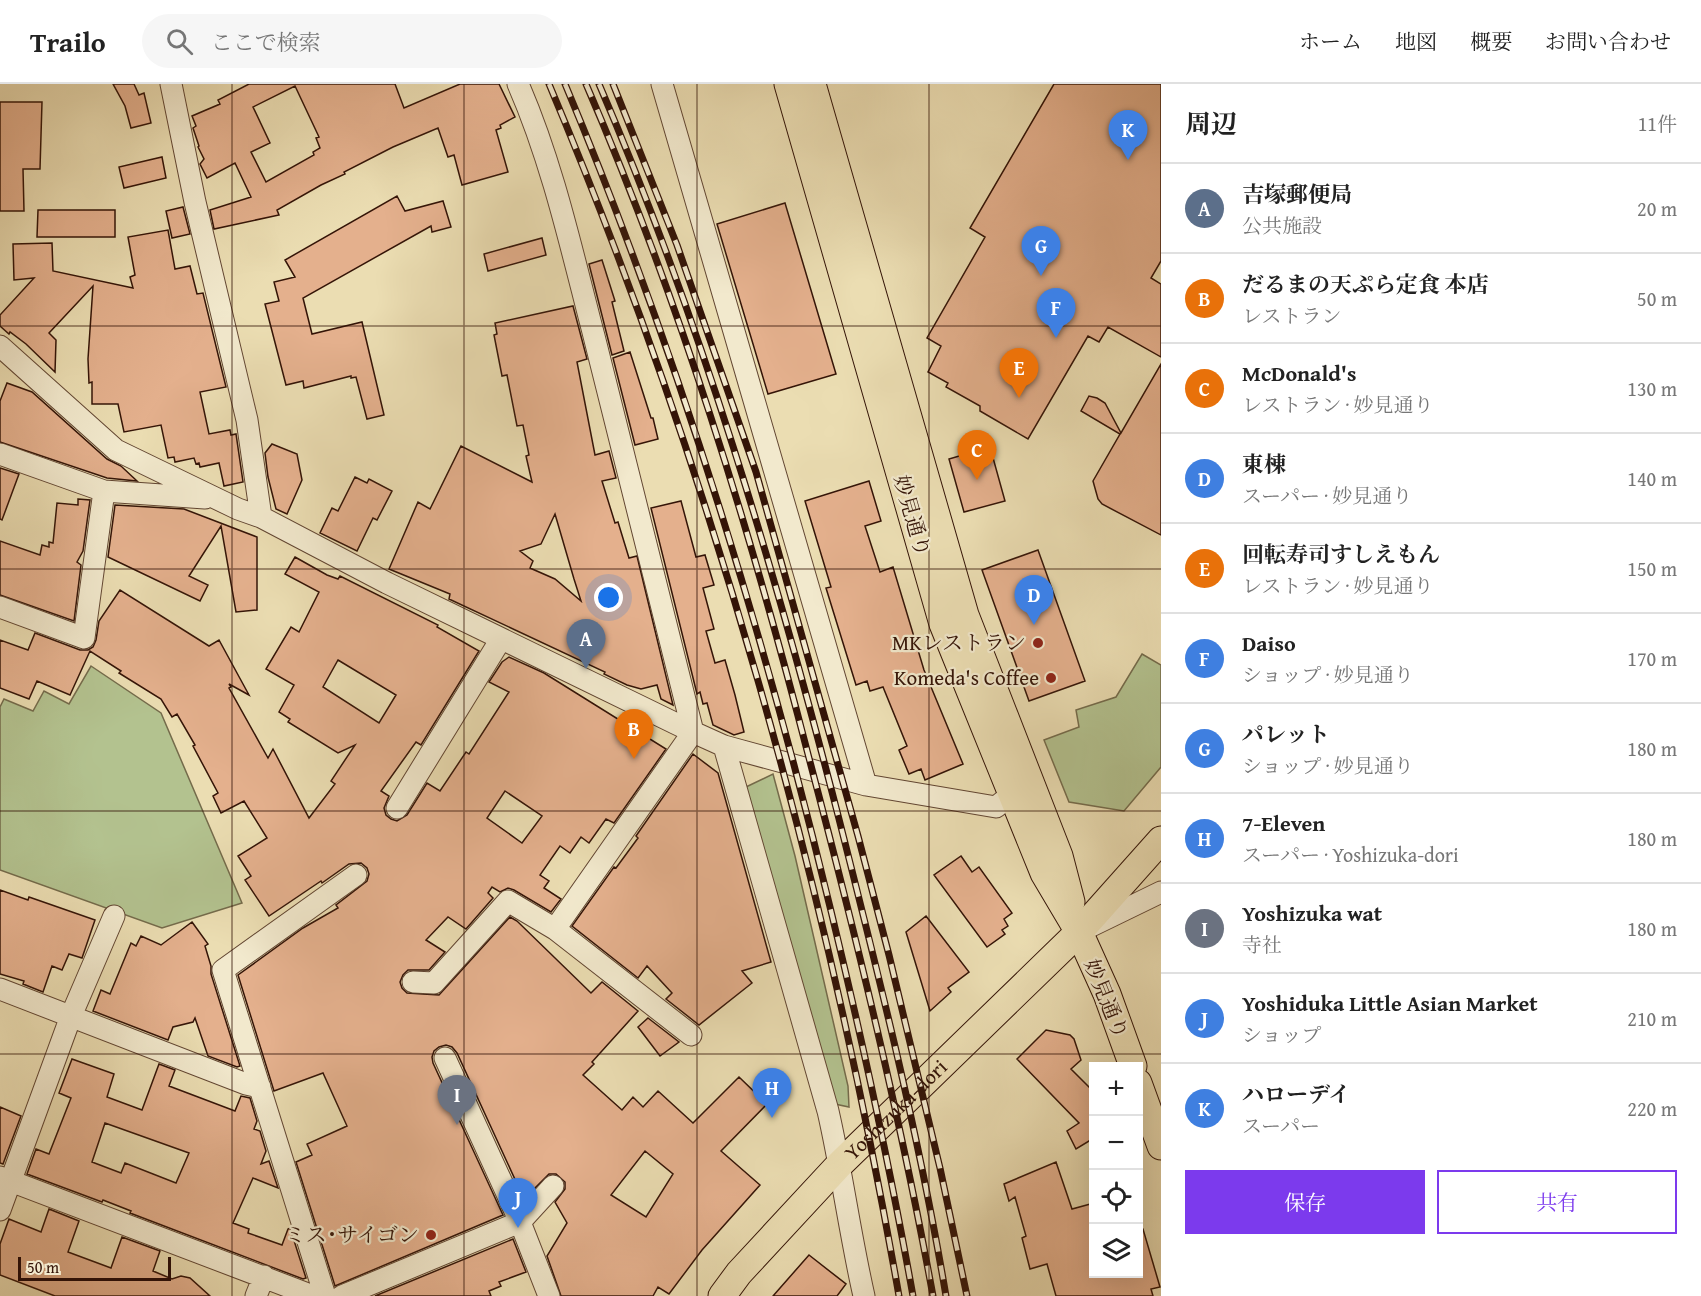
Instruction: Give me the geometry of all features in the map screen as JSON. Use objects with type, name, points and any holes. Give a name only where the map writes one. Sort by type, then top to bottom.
[{"type":"main road","name":"妙見通り","points":[[788,84],[943,624],[1044,873],[1079,932],[1107,994],[1132,1062]]},
{"type":"main road","name":"妙見通り","points":[[812,84],[965,615],[1059,856],[1079,932]]},
{"type":"main road","name":"Yoshizuka-dori","points":[[722,1296],[739,1273],[840,1164],[1079,932],[1161,840]]},
{"type":"main road","points":[[1143,1097],[1161,1146]]},
{"type":"street","points":[[171,84],[195,202],[247,420],[261,517]]},
{"type":"street","points":[[518,84],[559,201],[693,732],[555,929]]},
{"type":"street","points":[[662,84],[866,785]]},
{"type":"street","points":[[0,346],[116,450],[261,517],[387,583],[724,746],[866,785],[996,807],[1011,795]]},
{"type":"street","points":[[0,454],[104,491],[216,498]]},
{"type":"street","points":[[0,607],[84,639],[104,491]]},
{"type":"street","points":[[397,808],[501,639]]},
{"type":"street","points":[[724,746],[828,1111],[864,1296]]},
{"type":"street","points":[[325,1296],[224,970],[356,875]]},
{"type":"street","points":[[1079,932],[1161,892]]},
{"type":"street","points":[[413,982],[434,983],[508,901],[555,929],[691,1035]]},
{"type":"street","points":[[0,1210],[5,1179],[114,916]]},
{"type":"street","points":[[0,989],[246,1084],[260,1087]]},
{"type":"street","points":[[445,1058],[520,1222],[549,1296]]},
{"type":"street","points":[[5,1179],[312,1296]]},
{"type":"street","points":[[342,1296],[520,1222],[553,1186]]},
{"type":"street","points":[[256,1296],[264,1276]]},
{"type":"green space","points":[[1142,654],[1161,665],[1161,767],[1124,811],[1069,802],[1044,740],[1079,727],[1076,710],[1116,697]]},
{"type":"green space","points":[[91,666],[161,713],[242,903],[162,928],[0,870],[0,707],[4,699],[33,711],[44,691],[69,704]]},
{"type":"green space","points":[[773,774],[795,856],[848,1086],[849,1107],[835,1104],[746,787]]},
{"type":"building","points":[[113,84],[134,84],[139,95],[144,93],[151,123],[131,128],[125,106]]},
{"type":"building","points":[[249,84],[395,84],[404,108],[460,84],[499,84],[515,117],[500,125],[501,128],[496,130],[508,172],[462,185],[454,155],[448,157],[438,128],[393,147],[344,172],[345,174],[277,210],[279,215],[214,229],[210,210],[251,197],[235,163],[207,178],[200,164],[204,159],[198,147],[193,128],[196,126],[192,116],[220,104],[218,100]],"holes":[[[295,86],[319,137],[316,138],[320,148],[313,152],[314,155],[266,182],[251,152],[270,143],[253,107]]]},
{"type":"building","points":[[1054,84],[1161,84],[1161,261],[1151,278],[1161,284],[1161,357],[1108,327],[1099,342],[1088,336],[1028,439],[980,411],[980,406],[946,387],[948,383],[928,372],[941,346],[927,338],[985,237],[970,228]]},
{"type":"building","points":[[0,102],[42,102],[40,169],[23,169],[24,211],[0,211]]},
{"type":"building","points":[[162,157],[166,178],[124,188],[119,167]]},
{"type":"building","points":[[397,196],[405,211],[443,201],[451,227],[432,232],[431,226],[303,298],[312,334],[362,322],[384,415],[367,419],[356,377],[351,378],[351,376],[304,388],[303,381],[286,385],[265,304],[279,301],[274,282],[295,277],[285,260]]},
{"type":"building","points":[[785,203],[836,374],[768,394],[717,224]]},
{"type":"building","points":[[183,207],[190,234],[172,238],[166,211]]},
{"type":"building","points":[[38,210],[115,210],[115,237],[37,237]]},
{"type":"building","points":[[168,230],[175,269],[190,266],[197,294],[203,293],[226,387],[200,392],[209,434],[230,430],[231,435],[236,434],[243,482],[224,486],[219,463],[200,467],[194,458],[175,462],[174,457],[168,458],[161,425],[124,432],[118,404],[92,404],[92,382],[89,383],[88,359],[93,286],[49,333],[56,340],[55,372],[26,344],[0,326],[0,315],[34,278],[14,280],[13,244],[52,243],[53,271],[133,288],[130,277],[135,275],[128,237]]},
{"type":"building","points":[[542,238],[546,255],[488,271],[484,254]]},
{"type":"building","points":[[602,260],[615,301],[612,302],[624,351],[612,355],[589,264]]},
{"type":"building","points":[[573,306],[587,359],[577,362],[595,455],[609,451],[616,478],[602,481],[629,558],[637,556],[673,705],[661,699],[657,685],[641,689],[627,685],[604,674],[605,672],[449,599],[450,594],[389,569],[418,502],[430,509],[461,446],[532,482],[526,456],[529,455],[523,425],[517,426],[507,375],[502,376],[494,335],[497,334],[495,323]],"holes":[[[555,514],[581,601],[555,579],[530,568],[533,561],[520,551],[541,544]]]},
{"type":"building","points":[[630,352],[658,439],[635,445],[613,358]]},
{"type":"building","points":[[1161,364],[1161,535],[1102,504],[1098,499],[1093,481],[1120,434],[1081,411],[1089,396],[1097,398],[1105,403],[1121,433]]},
{"type":"building","points":[[7,383],[32,392],[107,459],[121,466],[137,481],[107,478],[0,442],[0,401]]},
{"type":"building","points":[[272,444],[297,454],[302,480],[287,514],[276,509],[268,477],[265,453]]},
{"type":"building","points":[[990,447],[1005,501],[964,512],[949,459]]},
{"type":"building","points":[[0,468],[19,474],[2,520],[0,519]]},
{"type":"building","points":[[355,477],[367,483],[369,479],[392,491],[377,520],[373,518],[357,551],[320,533],[332,508],[338,511]]},
{"type":"building","points":[[869,481],[881,521],[865,526],[880,572],[893,567],[924,670],[963,764],[925,780],[921,769],[909,774],[899,750],[907,746],[883,687],[870,691],[867,681],[856,685],[826,588],[831,587],[805,501]]},
{"type":"building","points":[[78,499],[90,500],[83,551],[77,562],[81,565],[74,621],[0,595],[0,541],[40,555],[42,545],[49,547],[49,542],[53,543],[57,503],[78,505]]},
{"type":"building","points":[[681,501],[696,557],[705,555],[714,585],[703,588],[714,629],[706,631],[715,663],[725,660],[735,695],[744,732],[734,735],[713,725],[707,703],[703,704],[700,692],[697,694],[651,508]]},
{"type":"building","points":[[115,505],[184,509],[257,537],[257,610],[236,612],[221,526],[189,576],[208,585],[200,601],[108,557]]},
{"type":"building","points":[[1038,550],[1085,681],[1029,701],[982,570]]},
{"type":"building","points":[[295,557],[327,575],[338,579],[340,576],[438,625],[437,627],[479,651],[421,745],[416,742],[381,791],[389,796],[384,808],[386,815],[391,819],[397,821],[407,815],[427,783],[440,791],[466,752],[469,754],[509,692],[489,682],[502,662],[509,657],[544,673],[666,749],[614,823],[606,819],[589,843],[581,837],[570,853],[560,846],[540,875],[549,881],[544,888],[561,899],[551,912],[514,890],[508,888],[500,892],[492,887],[488,893],[493,898],[466,929],[448,917],[426,940],[445,952],[429,970],[408,970],[400,982],[407,993],[439,995],[510,917],[517,921],[591,993],[602,982],[638,1011],[583,1075],[622,1110],[633,1097],[643,1107],[658,1091],[693,1123],[739,1077],[767,1104],[721,1151],[760,1185],[702,1250],[669,1294],[658,1287],[653,1296],[561,1296],[547,1256],[567,1223],[555,1202],[565,1189],[565,1182],[556,1174],[549,1174],[524,1199],[457,1053],[452,1047],[446,1045],[434,1051],[433,1063],[503,1215],[335,1286],[296,1162],[312,1155],[307,1144],[347,1126],[323,1073],[274,1091],[238,975],[303,928],[338,908],[336,905],[367,881],[369,874],[367,868],[361,863],[349,864],[269,916],[245,880],[251,876],[238,856],[267,838],[244,801],[221,813],[213,796],[218,793],[193,746],[195,745],[177,714],[172,717],[161,699],[119,673],[121,671],[90,651],[70,695],[37,681],[29,699],[0,688],[0,640],[28,650],[35,633],[80,650],[88,650],[93,647],[96,640],[99,621],[120,590],[209,646],[219,640],[249,695],[229,684],[231,687],[229,688],[268,758],[273,749],[309,818],[335,784],[331,781],[355,745],[338,753],[288,722],[290,719],[279,712],[294,685],[266,669],[291,627],[299,632],[319,592],[285,574]],"holes":[[[338,660],[396,695],[379,723],[323,687]],[[505,791],[542,816],[522,843],[487,818]],[[645,1151],[673,1174],[646,1217],[611,1195]]]},
{"type":"building","points":[[693,754],[718,773],[771,962],[742,971],[752,983],[699,1025],[666,999],[672,993],[647,966],[638,978],[572,926],[614,867],[616,868],[638,838],[636,836]]},
{"type":"building","points":[[961,856],[972,872],[979,867],[1012,913],[1004,919],[1008,926],[1002,930],[1005,934],[987,947],[934,875]]},
{"type":"building","points":[[0,890],[28,900],[29,897],[95,920],[82,958],[69,954],[62,970],[52,966],[43,992],[23,984],[24,981],[0,974]]},
{"type":"building","points":[[926,916],[969,972],[948,988],[951,992],[930,1011],[906,932]]},
{"type":"building","points":[[192,922],[208,944],[205,946],[211,974],[240,1066],[237,1067],[208,1056],[195,1018],[193,1022],[173,1027],[168,1040],[93,1011],[101,990],[110,994],[131,943],[136,946],[141,936],[161,945]]},
{"type":"building","points":[[648,1018],[679,1042],[660,1056],[638,1027]]},
{"type":"building","points":[[1046,1030],[1070,1035],[1074,1039],[1081,1060],[1071,1069],[1089,1087],[1089,1141],[1076,1149],[1067,1131],[1079,1123],[1017,1059]]},
{"type":"building","points":[[72,1059],[114,1074],[107,1097],[142,1110],[159,1064],[175,1070],[169,1086],[235,1111],[241,1096],[250,1098],[257,1121],[254,1129],[260,1131],[266,1151],[261,1164],[269,1161],[278,1188],[253,1178],[233,1223],[249,1229],[248,1233],[282,1245],[290,1228],[306,1278],[303,1279],[130,1213],[131,1211],[103,1200],[102,1202],[27,1174],[36,1149],[49,1154],[71,1098],[59,1093]],"holes":[[[105,1123],[189,1153],[176,1183],[125,1163],[121,1173],[92,1162]]]},
{"type":"building","points":[[0,1107],[21,1116],[3,1164],[0,1163]]},
{"type":"building","points":[[1056,1162],[1072,1209],[1089,1204],[1089,1278],[1143,1278],[1143,1229],[1160,1287],[1151,1289],[1153,1296],[1056,1296],[1047,1264],[1030,1269],[1022,1238],[1026,1236],[1015,1197],[1009,1201],[1004,1184]]},
{"type":"building","points":[[49,1209],[79,1221],[68,1252],[111,1268],[122,1237],[160,1251],[153,1271],[172,1279],[181,1276],[190,1278],[210,1296],[55,1296],[0,1275],[0,1244],[9,1219],[41,1232]]},
{"type":"building","points":[[513,1239],[526,1272],[499,1282],[501,1286],[489,1291],[491,1296],[375,1296]]},
{"type":"building","points":[[809,1255],[846,1284],[837,1296],[773,1296]]},
{"type":"railway","points":[[549,84],[608,229],[662,378],[712,528],[758,680],[837,987],[870,1142],[899,1296]]},
{"type":"railway","points":[[565,84],[606,185],[680,389],[777,700],[805,805],[865,1055],[913,1296]]},
{"type":"railway","points":[[586,84],[620,166],[682,332],[711,416],[762,587],[844,892],[892,1093],[933,1296]]},
{"type":"railway","points":[[599,84],[671,264],[703,355],[789,632],[883,997],[924,1176],[946,1296]]},
{"type":"railway","points":[[613,84],[677,245],[756,472],[889,955],[940,1168],[967,1296]]},
{"type":"place","name":"ハローデイ","points":[[1128,160]]},
{"type":"place","name":"パレット","points":[[1041,276]]},
{"type":"place","name":"Daiso","points":[[1056,338]]},
{"type":"place","name":"回転寿司すしえもん","points":[[1019,398]]},
{"type":"place","name":"McDonald's","points":[[977,480]]},
{"type":"place","name":"東棟","points":[[1034,625]]},
{"type":"place","name":"MKレストラン","points":[[1038,643]]},
{"type":"place","name":"吉塚郵便局","points":[[586,669]]},
{"type":"place","name":"Komeda's Coffee","points":[[1051,678]]},
{"type":"place","name":"だるまの天ぷら定食 本店","points":[[634,759]]},
{"type":"place","name":"7-Eleven","points":[[772,1118]]},
{"type":"place","name":"Yoshizuka wat","points":[[457,1125]]},
{"type":"place","name":"Yoshiduka Little Asian Market","points":[[518,1228]]},
{"type":"place","name":"ミス･サイゴン","points":[[431,1235]]}]
